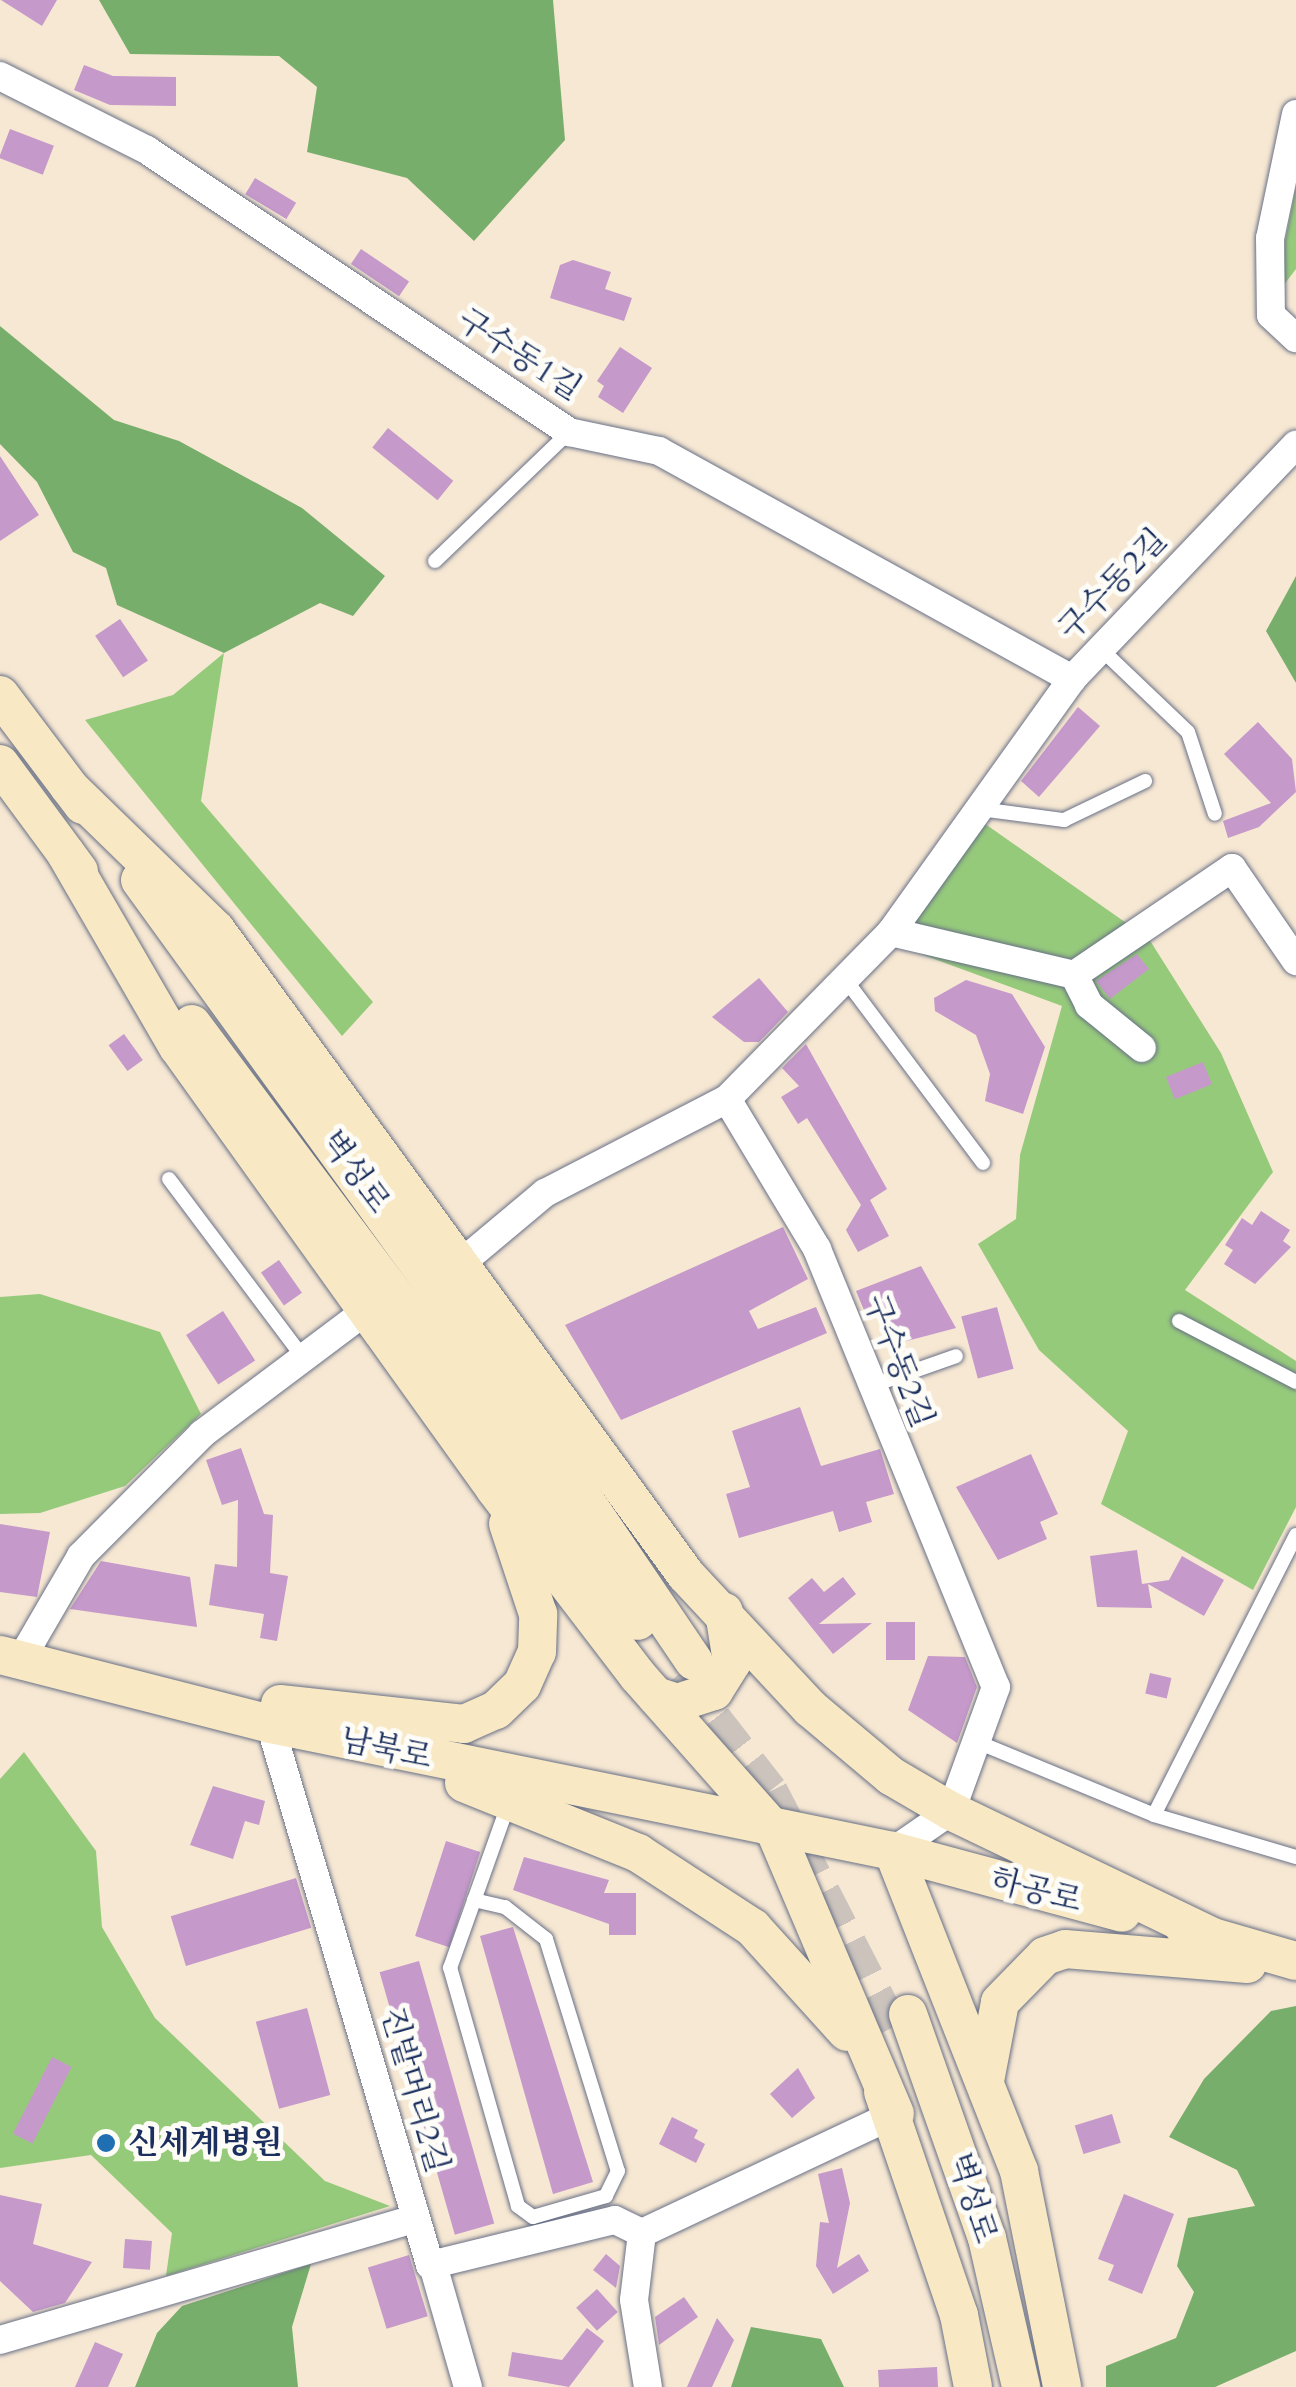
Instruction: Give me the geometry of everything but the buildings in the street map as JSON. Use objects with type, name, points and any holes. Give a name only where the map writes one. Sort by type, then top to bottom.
[{"type":"main road","name":"벽성로","points":[[0,694],[361,1181],[676,1678]]},
{"type":"main road","name":"벽성로","points":[[0,764],[676,1678]]},
{"type":"main road","points":[[69,787],[216,930],[686,1574],[810,1708],[891,1776],[951,1811],[1210,1936]]},
{"type":"main road","points":[[66,854],[178,1047],[495,1489],[676,1678],[775,1831],[888,2026],[894,2114],[973,2387]]},
{"type":"main road","points":[[171,1693],[464,1724],[496,1710],[522,1685],[538,1614],[495,1489]]},
{"type":"main road","points":[[676,1678],[676,1702],[714,1690],[732,1662],[724,1612]]},
{"type":"main road","name":"남북로","points":[[10,1658],[171,1693],[270,1724],[775,1831]]},
{"type":"main road","points":[[369,1745],[638,1853],[753,1928],[815,1990],[894,2114]]},
{"type":"main road","name":"하공로","points":[[775,1831],[893,1851],[1210,1936],[1296,1965]]},
{"type":"main road","points":[[893,1851],[1019,2172],[1062,2387]]},
{"type":"main road","points":[[985,2084],[1000,2002],[1013,1980],[1055,1953],[1296,1965]]},
{"type":"main road","points":[[888,2026],[871,2012],[896,1990],[947,1988]]},
{"type":"main road","name":"벽성로","points":[[888,2026],[937,2146],[999,2387]]},
{"type":"main road","name":"벽성로","points":[[888,2026],[986,2238],[1021,2387]]},
{"type":"street","name":"구수동1길","points":[[0,76],[147,150],[569,432],[660,451],[1072,679]]},
{"type":"street","points":[[1296,114],[1270,257],[1271,315],[1296,338]]},
{"type":"street","name":"구수동2길","points":[[951,1811],[982,1744],[996,1686],[816,1249],[727,1099],[891,932],[1072,679],[1296,445]]},
{"type":"street","points":[[891,932],[1074,976],[1232,868],[1296,962]]},
{"type":"street","points":[[1074,976],[1089,1005],[1142,1048]]},
{"type":"street","points":[[460,1264],[545,1193],[727,1099]]},
{"type":"street","points":[[10,1658],[81,1556],[202,1434],[300,1355],[368,1310]]},
{"type":"street","name":"진밭머리2길","points":[[270,1724],[468,2387]]},
{"type":"street","points":[[893,1851],[951,1811]]},
{"type":"street","points":[[433,2265],[616,2220],[642,2232],[894,2114]]},
{"type":"street","points":[[0,2340],[415,2219]]},
{"type":"street","points":[[642,2232],[634,2300],[648,2387]]},
{"type":"lane","points":[[435,561],[569,432]]},
{"type":"lane","points":[[1101,649],[1188,732],[1215,814]]},
{"type":"lane","points":[[979,809],[1064,820],[1144,781]]},
{"type":"lane","points":[[845,979],[984,1163]]},
{"type":"lane","points":[[168,1179],[300,1355]]},
{"type":"lane","points":[[1179,1320],[1296,1382]]},
{"type":"lane","points":[[870,1386],[956,1356]]},
{"type":"lane","points":[[1154,1816],[1296,1535]]},
{"type":"lane","points":[[982,1744],[1154,1816],[1296,1856]]},
{"type":"lane","points":[[474,1900],[505,1908],[546,1939],[618,2171],[606,2196],[533,2217],[518,2206],[450,1968],[474,1900],[509,1801]]},
{"type":"green space","points":[[99,0],[553,0],[565,140],[474,241],[407,178],[307,152],[317,87],[279,56],[130,54]]},
{"type":"green space","points":[[1296,187],[1296,269],[1283,286],[1285,242]]},
{"type":"green space","points":[[0,326],[114,420],[179,441],[302,508],[385,576],[353,616],[320,603],[224,653],[117,605],[106,568],[73,552],[37,482],[0,444]]},
{"type":"green space","points":[[1296,576],[1296,683],[1266,631]]},
{"type":"green space","points":[[224,653],[201,801],[373,1002],[342,1036],[85,720],[173,695]]},
{"type":"green space","points":[[981,821],[1149,939],[1221,1053],[1273,1172],[1185,1290],[1296,1361],[1296,1507],[1253,1590],[1101,1504],[1128,1431],[1039,1350],[978,1244],[1016,1219],[1020,1155],[1062,1006],[896,945]]},
{"type":"green space","points":[[40,1294],[160,1332],[201,1414],[125,1486],[40,1513],[0,1514],[0,1297]]},
{"type":"green space","points":[[24,1752],[96,1851],[102,1927],[155,2018],[325,2181],[390,2206],[166,2276],[172,2233],[91,2155],[0,2168],[0,1779]]},
{"type":"green space","points":[[1296,2006],[1296,2351],[1215,2387],[1106,2387],[1106,2366],[1176,2338],[1194,2292],[1177,2266],[1188,2218],[1255,2206],[1237,2170],[1169,2137],[1204,2079],[1271,2011]]},
{"type":"green space","points":[[311,2264],[292,2327],[298,2387],[135,2387],[157,2333],[182,2306]]},
{"type":"green space","points":[[751,2327],[821,2339],[844,2387],[731,2387]]},
{"type":"tunnel","points":[[678,1675],[769,1792],[891,2028]]},
{"type":"place","name":"신세계병원","points":[[106,2143]]}]
